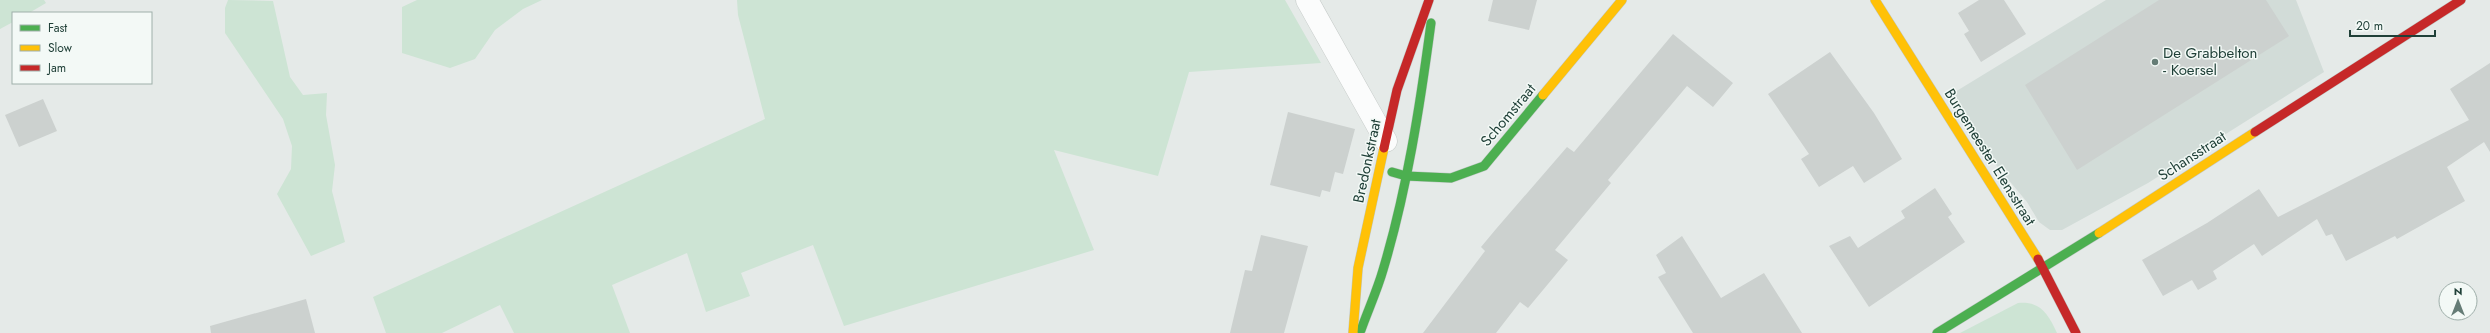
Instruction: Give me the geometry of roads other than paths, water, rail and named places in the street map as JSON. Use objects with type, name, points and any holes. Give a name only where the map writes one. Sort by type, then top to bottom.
[{"type":"street","points":[[1307,0],[1386,141]]},
{"type":"street","name":"Bredonkstraat","points":[[1353,333],[1358,268],[1397,90],[1429,0]]},
{"type":"street","points":[[1360,333],[1382,271],[1406,176],[1422,94],[1434,0]]},
{"type":"street","name":"Schomstraat","points":[[1380,168],[1406,176],[1451,178],[1484,166],[1622,0]]},
{"type":"street","name":"Burgemeester Elensstraat","points":[[1874,0],[2044,268],[2076,333]]},
{"type":"street","name":"Schansstraat","points":[[1937,333],[2044,268],[2461,0]]},
{"type":"place","name":"De Grabbelton - Koersel","points":[[2155,62]]}]
